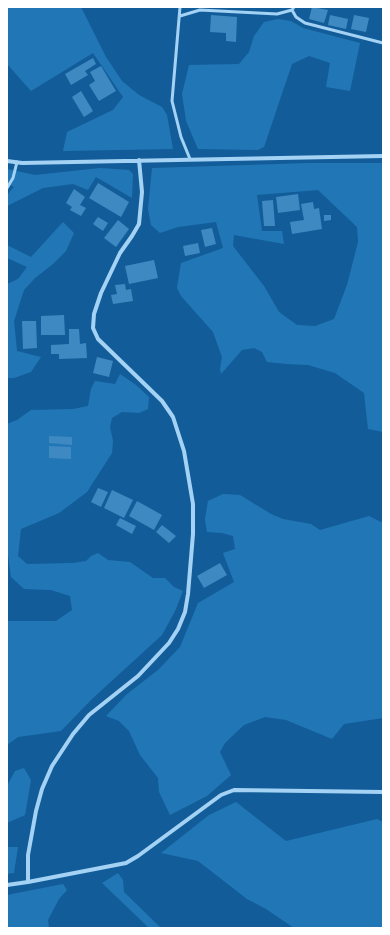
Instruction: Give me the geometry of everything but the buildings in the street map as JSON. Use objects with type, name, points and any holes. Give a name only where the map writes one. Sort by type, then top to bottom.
[{"type":"street","points":[[7,161],[383,156]]},
{"type":"street","points":[[28,882],[28,855],[36,811],[42,789],[62,748],[89,715],[138,676],[154,661],[175,634],[185,612],[193,534],[193,504],[186,464],[178,432],[173,417],[162,401],[98,339],[93,328],[94,314],[101,293],[120,253],[139,224],[142,192],[140,160]]},
{"type":"street","points":[[7,884],[28,882],[126,863],[138,856],[221,795],[234,790],[383,792]]},
{"type":"lane","points":[[180,7],[172,102],[181,137],[190,158]]},
{"type":"lane","points":[[180,16],[200,10],[277,14],[293,8],[296,17],[305,23],[383,43]]},
{"type":"lane","points":[[7,188],[13,178],[17,162]]},
{"type":"shaded area","points":[[7,7],[81,7],[106,57],[122,81],[139,95],[162,107],[167,115],[173,149],[63,151],[67,132],[113,110],[123,97],[93,53],[31,91],[7,64]]},
{"type":"shaded area","points":[[278,19],[291,21],[303,28],[360,43],[350,91],[326,87],[330,63],[309,56],[292,64],[264,147],[258,150],[198,149],[186,121],[182,94],[189,65],[239,64],[249,52],[254,36],[264,22]]},
{"type":"shaded area","points":[[310,163],[383,163],[383,432],[368,429],[364,393],[335,373],[308,365],[267,362],[262,352],[254,348],[242,350],[221,374],[220,369],[222,357],[213,332],[181,296],[177,288],[181,263],[223,248],[216,222],[178,227],[160,233],[151,225],[148,209],[152,168]],"holes":[[[318,190],[357,227],[358,242],[347,285],[334,319],[315,326],[297,325],[279,312],[264,286],[233,246],[234,235],[284,244],[282,231],[262,231],[257,195]]]},
{"type":"shaded area","points":[[100,168],[129,170],[133,174],[132,198],[96,177],[88,190],[73,184],[43,188],[7,206],[7,195],[14,187],[7,183],[7,169],[35,175]]},
{"type":"shaded area","points":[[63,222],[74,233],[66,251],[53,264],[35,278],[24,290],[14,321],[17,351],[41,357],[31,372],[14,378],[7,378],[7,284],[18,279],[27,267],[7,258],[7,245],[31,257]]},
{"type":"shaded area","points":[[120,374],[136,385],[149,397],[148,409],[139,413],[122,412],[112,418],[110,427],[113,441],[112,453],[87,492],[59,513],[21,529],[18,556],[27,564],[73,563],[86,561],[91,556],[98,553],[108,560],[130,562],[153,578],[165,578],[174,587],[183,591],[175,611],[162,635],[92,699],[61,731],[18,737],[7,745],[7,621],[56,621],[72,610],[70,596],[51,590],[24,589],[11,577],[7,548],[7,424],[17,420],[31,410],[73,409],[88,406],[91,389],[95,381],[115,384]]},
{"type":"shaded area","points":[[223,494],[240,495],[271,514],[283,519],[311,524],[320,530],[369,516],[383,523],[383,718],[344,724],[332,739],[286,720],[265,717],[244,725],[225,743],[220,752],[231,775],[207,796],[170,815],[159,792],[158,778],[140,755],[129,731],[119,721],[106,716],[127,694],[158,670],[180,647],[198,603],[234,582],[223,553],[235,549],[233,536],[222,533],[207,532],[205,519],[208,501]]},
{"type":"shaded area","points":[[24,768],[31,780],[25,815],[7,823],[7,786],[15,771]]},
{"type":"shaded area","points":[[236,802],[286,841],[377,819],[383,822],[383,928],[294,928],[266,909],[247,899],[198,861],[161,853],[209,815]]},
{"type":"shaded area","points":[[7,847],[18,847],[14,873],[7,874]]},
{"type":"shaded area","points":[[118,873],[123,880],[124,892],[161,928],[149,928],[102,883]]},
{"type":"shaded area","points":[[63,884],[67,890],[59,899],[48,920],[49,928],[7,928],[7,895]]}]
